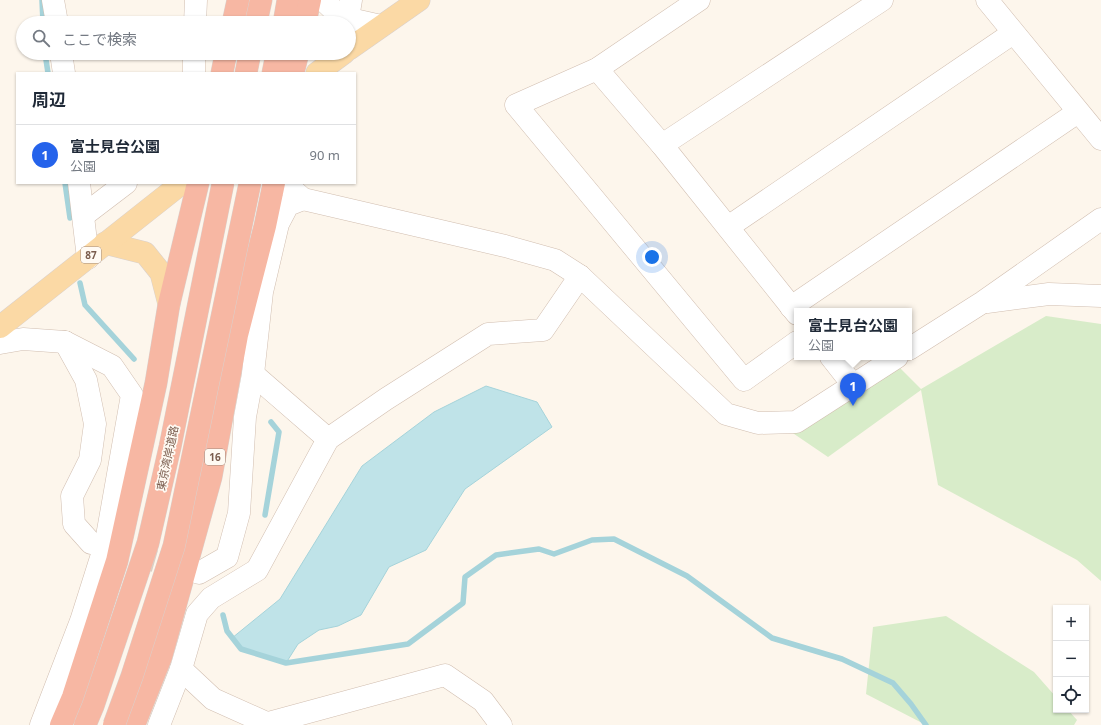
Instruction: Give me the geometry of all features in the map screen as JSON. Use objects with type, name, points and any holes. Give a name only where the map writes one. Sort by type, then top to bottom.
[{"type":"highway","points":[[235,16],[238,0]]},
{"type":"highway","points":[[258,16],[261,0]]},
{"type":"highway","points":[[285,16],[288,0]]},
{"type":"highway","points":[[307,16],[310,0]]},
{"type":"highway","points":[[222,72],[225,60]]},
{"type":"highway","points":[[246,72],[249,60]]},
{"type":"highway","points":[[273,72],[276,60]]},
{"type":"highway","points":[[293,72],[296,60]]},
{"type":"highway","points":[[61,725],[73,697],[117,561],[156,383],[169,304],[198,184]]},
{"type":"highway","name":"東京湾岸道路","points":[[85,725],[93,706],[148,543],[170,447],[223,184]]},
{"type":"highway","name":"16","points":[[114,725],[132,676],[174,546],[250,184]]},
{"type":"highway","name":"16","points":[[134,725],[161,657],[211,477],[236,335],[265,226],[274,184]]},
{"type":"main road","points":[[356,45],[419,0]]},
{"type":"main road","points":[[318,72],[335,60]]},
{"type":"main road","name":"87","points":[[1,327],[181,184]]},
{"type":"main road","points":[[106,244],[145,253],[161,273],[169,304]]},
{"type":"street","points":[[53,0],[56,16]]},
{"type":"street","points":[[195,16],[196,0]]},
{"type":"street","points":[[323,0],[341,16],[349,9],[381,26]]},
{"type":"street","points":[[699,0],[597,69],[516,105],[744,380],[794,344]]},
{"type":"street","points":[[662,145],[882,0]]},
{"type":"street","points":[[986,0],[1101,140]]},
{"type":"street","points":[[728,227],[1013,33]]},
{"type":"street","points":[[62,60],[64,72]]},
{"type":"street","points":[[194,60],[194,72]]},
{"type":"street","points":[[597,69],[662,145],[794,310]]},
{"type":"street","points":[[797,308],[1078,112]]},
{"type":"street","points":[[79,184],[88,258]]},
{"type":"street","points":[[84,215],[125,184]]},
{"type":"street","points":[[286,184],[303,199],[505,246],[555,260],[580,276],[726,414],[758,423],[796,422],[892,360]]},
{"type":"street","points":[[199,573],[227,557],[239,513],[245,417],[253,374],[262,292],[278,224],[288,205],[303,199]]},
{"type":"street","points":[[912,348],[983,302],[1101,219]]},
{"type":"street","points":[[159,725],[181,670],[197,614],[211,598],[257,570],[328,439],[386,399],[488,334],[543,330],[580,276]]},
{"type":"street","points":[[983,302],[1049,294],[1101,296]]},
{"type":"street","points":[[1,327],[23,339],[65,342],[112,366],[132,395],[106,542],[80,621],[41,725]]},
{"type":"street","points":[[65,342],[86,380],[95,424],[90,460],[72,496],[74,524],[91,543]]},
{"type":"street","points":[[833,360],[853,385]]},
{"type":"street","points":[[253,374],[328,439]]},
{"type":"street","points":[[181,670],[213,699],[269,724],[445,675],[483,701],[502,725]]},
{"type":"green space","points":[[1046,316],[1101,324],[1101,581],[1077,560],[938,485],[921,390],[828,457],[778,423],[892,360],[921,389]]},
{"type":"green space","points":[[946,616],[1034,672],[1053,694],[1053,713],[1071,713],[1077,720],[1074,725],[926,725],[866,694],[873,627]]},
{"type":"water","points":[[486,386],[537,402],[552,427],[465,489],[426,550],[389,567],[361,615],[338,626],[319,630],[298,644],[286,663],[241,649],[232,638],[280,599],[362,466],[434,412]]},
{"type":"waterway","points":[[42,0],[43,16]]},
{"type":"waterway","points":[[46,60],[48,72]]},
{"type":"waterway","points":[[65,184],[70,218]]},
{"type":"waterway","points":[[80,283],[85,305],[134,359]]},
{"type":"waterway","points":[[265,515],[279,432],[271,422]]},
{"type":"waterway","points":[[223,615],[227,631],[241,649],[286,663],[408,644],[463,603],[465,577],[496,555],[539,549],[554,554],[592,540],[614,539],[687,576],[772,638],[842,659],[893,683],[926,725]]},
{"type":"tunnel","points":[[102,546],[186,570]]},
{"type":"place","name":"富士見台公園","points":[[853,406]]}]
